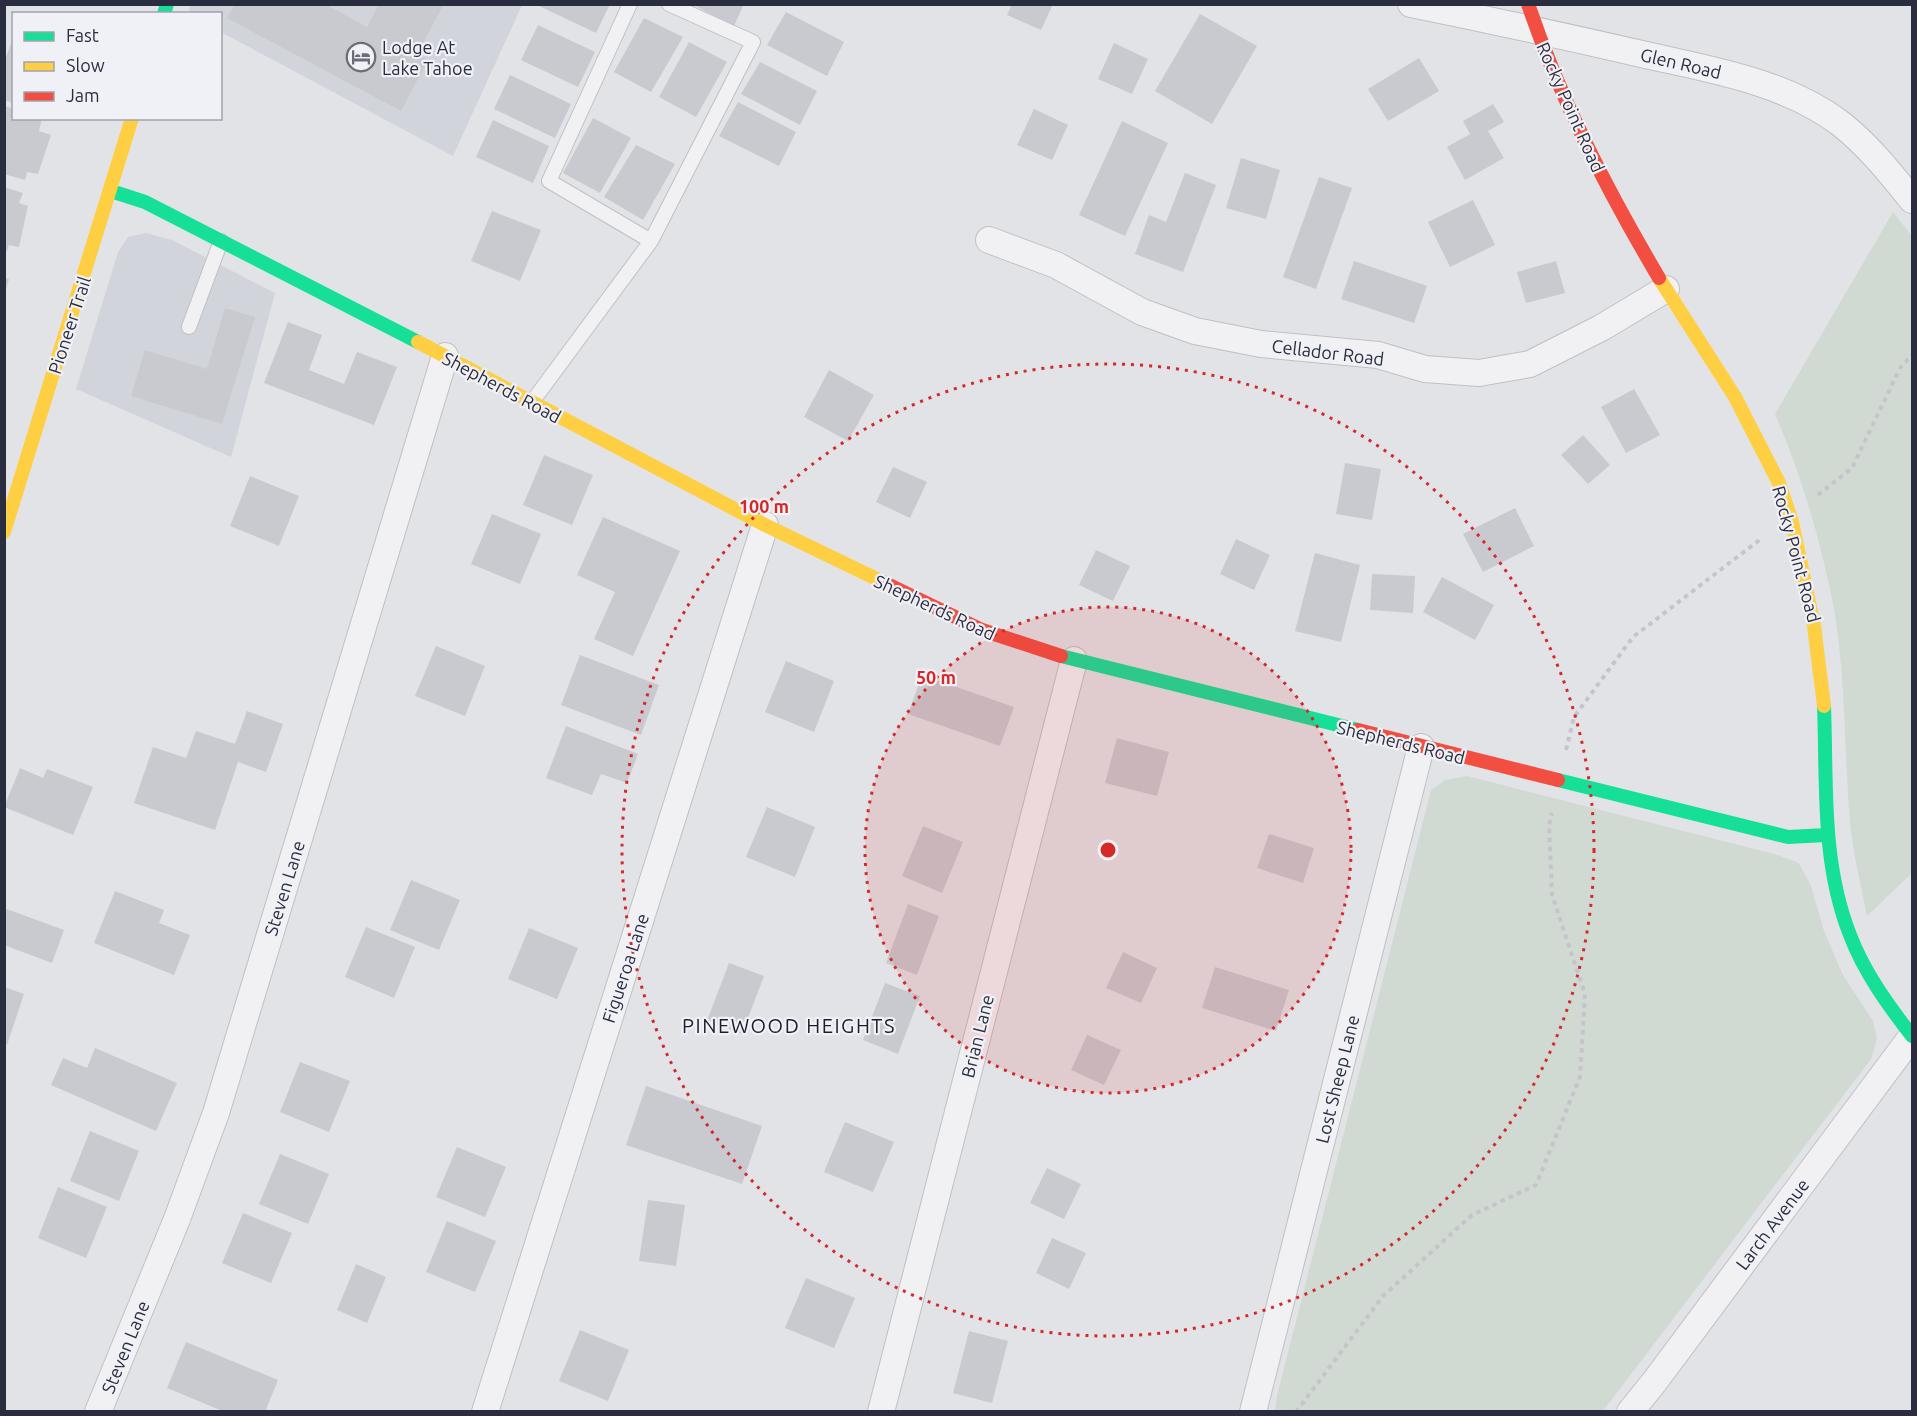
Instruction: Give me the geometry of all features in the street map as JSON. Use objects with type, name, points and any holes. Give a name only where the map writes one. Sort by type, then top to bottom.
[{"type":"street","name":"Glen Road","points":[[1411,4],[1536,29],[1728,74],[1788,93],[1841,124],[1886,168],[1912,200]]},
{"type":"street","name":"Rocky Point Road","points":[[1528,4],[1536,29],[1587,151],[1666,289],[1716,365],[1771,460],[1791,517],[1818,637],[1826,742],[1826,835],[1835,883],[1850,936],[1879,989],[1912,1036]]},
{"type":"street","name":"Pioneer Trail","points":[[4,532],[131,120]]},
{"type":"street","name":"Shepherds Road","points":[[111,191],[145,202],[445,356],[765,525],[982,630],[1074,660],[1788,837],[1807,838],[1826,835]]},
{"type":"street","name":"Cellador Road","points":[[989,240],[1056,265],[1142,312],[1195,331],[1261,345],[1378,355],[1425,369],[1479,373],[1530,364],[1601,328],[1666,289]]},
{"type":"street","name":"Steven Lane","points":[[98,1412],[177,1219],[216,1113],[445,356]]},
{"type":"street","name":"Figueroa Lane","points":[[485,1412],[765,525]]},
{"type":"street","name":"Brian Lane","points":[[881,1412],[1074,660]]},
{"type":"street","name":"Lost Sheep Lane","points":[[1253,1412],[1421,747]]},
{"type":"street","name":"Larch Avenue","points":[[1630,1412],[1912,1036]]},
{"type":"lane","points":[[630,4],[549,181],[651,241]]},
{"type":"lane","points":[[531,403],[651,241],[753,42],[669,4]]},
{"type":"lane","points":[[189,327],[221,241]]},
{"type":"path","points":[[1296,1412],[1383,1296],[1472,1215],[1536,1185],[1580,1077],[1585,994],[1552,895],[1549,825],[1574,717],[1633,637],[1852,468],[1899,368],[1912,355]]},
{"type":"shaded area","points":[[191,4],[522,5],[453,156],[222,33],[222,12],[189,12]]},
{"type":"shaded area","points":[[1893,212],[1912,236],[1912,873],[1867,916],[1850,822],[1843,689],[1834,609],[1810,510],[1775,414]]},
{"type":"shaded area","points":[[146,233],[172,240],[275,293],[231,457],[76,389],[118,252],[128,237]]},
{"type":"shaded area","points":[[1467,776],[1778,855],[1799,863],[1811,886],[1824,931],[1843,975],[1873,1021],[1877,1039],[1871,1059],[1603,1411],[1275,1411],[1431,790],[1445,780]]},
{"type":"building","name":"Lodge At Lake Tahoe","points":[[235,4],[325,4],[367,27],[379,4],[444,4],[417,54],[428,60],[401,111],[227,18]]},
{"type":"building","points":[[540,4],[610,4],[596,33],[539,6]]},
{"type":"building","points":[[692,4],[744,4],[734,26]]},
{"type":"building","points":[[1012,4],[1053,4],[1041,30],[1007,15]]},
{"type":"building","points":[[786,12],[844,42],[827,76],[767,45]]},
{"type":"building","points":[[1200,14],[1257,46],[1212,124],[1155,91]]},
{"type":"building","points":[[644,18],[683,37],[651,92],[614,72]]},
{"type":"building","points":[[538,25],[595,52],[578,87],[521,60]]},
{"type":"building","points":[[12,41],[12,102],[4,100],[4,63]]},
{"type":"building","points":[[689,42],[727,62],[696,117],[659,97]]},
{"type":"building","points":[[1114,43],[1148,59],[1132,94],[1098,79]]},
{"type":"building","points":[[1419,58],[1439,91],[1388,121],[1368,89]]},
{"type":"building","points":[[760,62],[817,91],[800,125],[741,94]]},
{"type":"building","points":[[510,75],[571,104],[555,138],[494,109]]},
{"type":"building","points":[[738,102],[796,132],[779,166],[719,136]]},
{"type":"building","points":[[1493,104],[1504,122],[1488,131],[1504,158],[1465,180],[1447,147],[1470,134],[1463,121]]},
{"type":"building","points":[[4,106],[12,108],[12,120],[42,120],[39,131],[51,135],[38,174],[27,172],[25,180],[4,174]]},
{"type":"building","points":[[1034,109],[1068,125],[1052,160],[1017,145]]},
{"type":"building","points":[[593,118],[631,138],[600,193],[563,173]]},
{"type":"building","points":[[493,120],[549,146],[533,183],[476,157]]},
{"type":"building","points":[[1122,121],[1168,143],[1125,236],[1079,215]]},
{"type":"building","points":[[636,145],[675,164],[643,220],[604,197]]},
{"type":"building","points":[[1241,158],[1280,170],[1266,219],[1226,208]]},
{"type":"building","points":[[1185,173],[1216,185],[1183,272],[1135,254],[1149,215],[1166,222]]},
{"type":"building","points":[[1319,177],[1352,188],[1316,289],[1283,277]]},
{"type":"building","points":[[4,187],[23,193],[19,203],[28,206],[19,247],[9,245],[5,256]]},
{"type":"building","points":[[1473,200],[1495,245],[1450,267],[1428,222]]},
{"type":"building","points":[[492,211],[541,230],[520,281],[471,261]]},
{"type":"building","points":[[1354,261],[1427,286],[1414,323],[1341,299]]},
{"type":"building","points":[[1556,261],[1565,293],[1526,303],[1517,272]]},
{"type":"building","points":[[4,278],[9,279],[5,292],[4,292]]},
{"type":"building","points":[[225,308],[255,317],[222,424],[131,396],[145,350],[207,369]]},
{"type":"building","points":[[288,322],[322,335],[309,370],[344,384],[357,352],[397,367],[374,425],[264,383]]},
{"type":"building","points":[[829,370],[874,395],[848,441],[804,417]]},
{"type":"building","points":[[1634,389],[1660,435],[1626,453],[1601,407]]},
{"type":"building","points":[[1583,435],[1610,465],[1588,484],[1561,455]]},
{"type":"building","points":[[544,455],[593,475],[572,525],[523,505]]},
{"type":"building","points":[[1345,463],[1381,469],[1372,520],[1336,514]]},
{"type":"building","points":[[893,467],[927,482],[910,518],[876,502]]},
{"type":"building","points":[[250,476],[299,496],[279,546],[230,526]]},
{"type":"building","points":[[1515,508],[1534,546],[1483,572],[1463,534]]},
{"type":"building","points":[[492,514],[541,534],[520,584],[471,564]]},
{"type":"building","points":[[603,517],[680,551],[633,656],[594,639],[615,592],[577,575]]},
{"type":"building","points":[[1236,539],[1270,555],[1254,590],[1220,574]]},
{"type":"building","points":[[1096,550],[1130,566],[1113,601],[1079,585]]},
{"type":"building","points":[[1315,553],[1360,565],[1341,642],[1295,631]]},
{"type":"building","points":[[1372,574],[1415,576],[1413,613],[1370,610]]},
{"type":"building","points":[[1442,577],[1494,605],[1475,640],[1423,612]]},
{"type":"building","points":[[436,646],[485,666],[465,716],[415,696]]},
{"type":"building","points":[[580,655],[659,685],[641,735],[561,705]]},
{"type":"building","points":[[786,661],[834,681],[814,732],[765,712]]},
{"type":"building","points":[[922,675],[1014,707],[1000,746],[908,714]]},
{"type":"building","points":[[247,711],[283,724],[266,772],[238,762],[215,830],[134,803],[153,747],[186,758],[196,731],[235,744]]},
{"type":"building","points":[[566,726],[638,754],[627,783],[601,774],[592,795],[546,778]]},
{"type":"building","points":[[1117,738],[1169,752],[1157,796],[1105,783]]},
{"type":"building","points":[[20,768],[43,778],[47,769],[93,787],[73,835],[4,807]]},
{"type":"building","points":[[767,807],[815,827],[795,877],[746,857]]},
{"type":"building","points":[[923,826],[963,842],[942,893],[902,876]]},
{"type":"building","points":[[1269,834],[1314,848],[1303,883],[1257,868]]},
{"type":"building","points":[[411,880],[460,900],[439,950],[390,930]]},
{"type":"building","points":[[115,891],[164,910],[159,923],[190,935],[174,975],[94,943]]},
{"type":"building","points":[[908,904],[939,916],[917,975],[886,963]]},
{"type":"building","points":[[4,908],[64,930],[52,963],[4,945]]},
{"type":"building","points":[[366,927],[415,947],[394,998],[345,977]]},
{"type":"building","points":[[529,928],[578,948],[557,999],[508,979]]},
{"type":"building","points":[[1123,952],[1157,968],[1141,1003],[1106,988]]},
{"type":"building","points":[[729,963],[764,976],[742,1034],[707,1021]]},
{"type":"building","points":[[1215,967],[1289,990],[1276,1031],[1202,1008]]},
{"type":"building","points":[[885,983],[920,996],[898,1054],[863,1040]]},
{"type":"building","points":[[4,987],[24,994],[7,1045],[4,1044]]},
{"type":"building","points":[[1087,1035],[1121,1050],[1104,1085],[1071,1070]]},
{"type":"building","points":[[95,1048],[177,1083],[156,1131],[51,1085],[63,1058],[87,1068]]},
{"type":"building","points":[[300,1062],[350,1081],[329,1132],[280,1112]]},
{"type":"building","points":[[646,1086],[762,1126],[742,1184],[626,1145]]},
{"type":"building","points":[[845,1122],[894,1142],[873,1192],[824,1172]]},
{"type":"building","points":[[90,1131],[139,1151],[119,1201],[70,1181]]},
{"type":"building","points":[[457,1147],[506,1167],[485,1217],[436,1197]]},
{"type":"building","points":[[280,1154],[329,1174],[308,1224],[259,1204]]},
{"type":"building","points":[[1047,1168],[1081,1184],[1064,1219],[1030,1203]]},
{"type":"building","points":[[58,1187],[107,1207],[86,1258],[38,1238]]},
{"type":"building","points":[[648,1200],[685,1205],[676,1266],[639,1261]]},
{"type":"building","points":[[243,1213],[292,1233],[271,1283],[222,1263]]},
{"type":"building","points":[[447,1221],[496,1241],[475,1292],[426,1272]]},
{"type":"building","points":[[1052,1238],[1086,1253],[1069,1289],[1036,1273]]},
{"type":"building","points":[[356,1264],[386,1277],[367,1323],[337,1310]]},
{"type":"building","points":[[806,1278],[855,1298],[834,1348],[785,1328]]},
{"type":"building","points":[[580,1330],[629,1350],[608,1401],[559,1381]]},
{"type":"building","points":[[969,1331],[1008,1341],[992,1403],[953,1393]]},
{"type":"building","points":[[186,1342],[278,1380],[265,1412],[225,1412],[167,1388]]},
{"type":"traffic: fast","points":[[165,12],[167,4]]},
{"type":"traffic: fast","points":[[111,191],[145,202],[418,342]]},
{"type":"traffic: fast","points":[[1061,656],[1358,730]]},
{"type":"traffic: fast","points":[[1824,706],[1827,822],[1834,879],[1841,907],[1850,935],[1869,975],[1912,1036]]},
{"type":"traffic: fast","points":[[1558,780],[1788,837],[1826,835]]},
{"type":"traffic: slow","points":[[4,532],[131,120]]},
{"type":"traffic: slow","points":[[1659,278],[1735,397],[1779,483],[1792,522],[1814,626],[1824,706]]},
{"type":"traffic: slow","points":[[418,342],[765,525],[883,582]]},
{"type":"traffic: jam","points":[[1528,4],[1555,75],[1586,144],[1659,278]]},
{"type":"traffic: jam","points":[[883,582],[982,630],[1061,656]]},
{"type":"traffic: jam","points":[[1358,730],[1558,780]]},
{"type":"place","name":"Lodge At Lake Tahoe","points":[[361,57]]},
{"type":"district","name":"PINEWOOD HEIGHTS","points":[[789,1025]]}]
